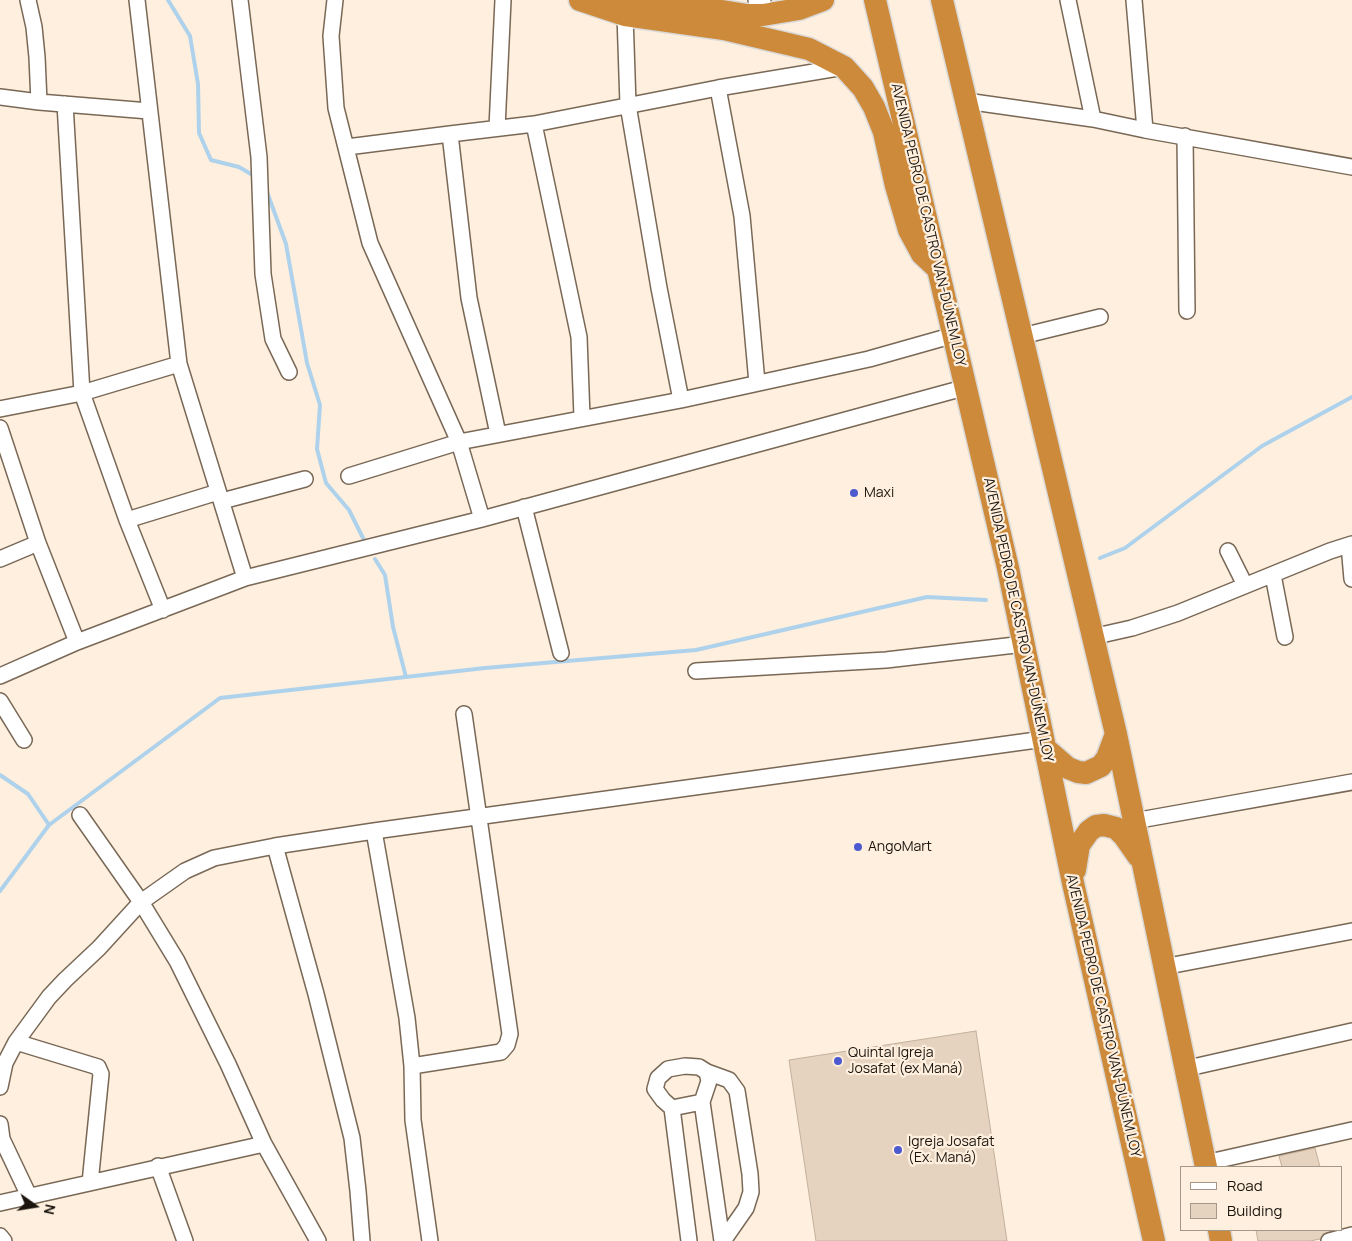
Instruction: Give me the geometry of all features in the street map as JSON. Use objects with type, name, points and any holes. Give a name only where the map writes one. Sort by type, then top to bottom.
[{"type":"highway","points":[[580,0],[724,29],[809,49],[844,67],[874,106],[884,132],[896,186],[909,230],[922,254],[939,270]]},
{"type":"highway","points":[[624,8],[677,4],[746,15],[763,15],[800,9],[823,0]]},
{"type":"highway","name":"AVENIDA PEDRO DE CASTRO VAN-DÚNEM LOY","points":[[875,0],[1020,620],[1073,884],[1154,1241]]},
{"type":"highway","points":[[942,0],[1116,734],[1205,1165]]},
{"type":"highway","points":[[1045,744],[1068,768],[1086,773],[1101,766],[1109,753],[1116,734]]},
{"type":"highway","points":[[1073,884],[1079,845],[1084,837],[1096,826],[1104,825],[1116,828],[1124,836],[1142,863]]},
{"type":"street","points":[[28,0],[34,27],[39,102]]},
{"type":"street","points":[[137,0],[179,364],[245,578]]},
{"type":"street","points":[[240,0],[259,157],[263,274],[273,340],[289,372]]},
{"type":"street","points":[[335,0],[330,36],[336,108],[370,243],[459,442],[482,519]]},
{"type":"street","points":[[497,128],[503,0]]},
{"type":"street","points":[[756,0],[763,0]]},
{"type":"street","points":[[1068,0],[1093,118]]},
{"type":"street","points":[[1134,0],[1146,130]]},
{"type":"street","points":[[624,8],[628,105],[659,288],[681,400]]},
{"type":"street","points":[[347,147],[534,124],[718,88],[844,67]]},
{"type":"street","points":[[718,88],[742,216],[757,383]]},
{"type":"street","points":[[0,97],[149,111]]},
{"type":"street","points":[[966,101],[1093,118],[1146,130],[1352,167]]},
{"type":"street","points":[[65,104],[82,393],[127,520],[163,610]]},
{"type":"street","points":[[534,124],[579,337],[582,417]]},
{"type":"street","points":[[450,134],[469,298],[498,434]]},
{"type":"street","points":[[1185,136],[1187,311]]},
{"type":"street","points":[[1022,336],[1100,317]]},
{"type":"street","points":[[349,476],[459,442],[582,417],[681,400],[869,359],[954,335]]},
{"type":"street","points":[[0,409],[82,393],[179,364]]},
{"type":"street","points":[[0,676],[77,642],[245,578],[482,519],[967,387]]},
{"type":"street","points":[[0,428],[38,543],[77,642]]},
{"type":"street","points":[[127,520],[220,497],[305,479]]},
{"type":"street","points":[[524,507],[561,653]]},
{"type":"street","points":[[0,559],[38,543]]},
{"type":"street","points":[[1092,637],[1132,628],[1178,613],[1330,551],[1351,545],[1352,579]]},
{"type":"street","points":[[1228,551],[1245,585]]},
{"type":"street","points":[[1273,575],[1285,637]]},
{"type":"street","points":[[696,672],[886,660],[1024,644]]},
{"type":"street","points":[[0,701],[24,740]]},
{"type":"street","points":[[412,1066],[501,1052],[507,1045],[510,1034],[464,714]]},
{"type":"street","points":[[0,1087],[5,1063],[16,1042],[49,997],[65,980],[105,942],[141,902],[184,871],[227,854],[480,816],[1045,744]]},
{"type":"street","points":[[1134,821],[1352,782]]},
{"type":"street","points":[[80,815],[141,902],[189,984],[264,1144],[318,1241]]},
{"type":"street","points":[[374,831],[407,1018],[412,1066],[413,1120],[430,1241]]},
{"type":"street","points":[[275,846],[316,994],[352,1138],[362,1241]]},
{"type":"street","points":[[1163,967],[1352,931]]},
{"type":"street","points":[[1184,1069],[1352,1031]]},
{"type":"street","points":[[16,1042],[98,1066],[101,1074],[90,1183]]},
{"type":"street","points":[[689,1241],[672,1108],[655,1089],[658,1078],[668,1069],[685,1066],[699,1067],[729,1080],[737,1091],[751,1192],[746,1208],[722,1241]]},
{"type":"street","points":[[707,1072],[710,1081],[702,1102],[722,1241]]},
{"type":"street","points":[[672,1108],[702,1102]]},
{"type":"street","points":[[0,1124],[2,1139],[29,1196]]},
{"type":"street","points":[[1205,1165],[1352,1130]]},
{"type":"street","points":[[0,1203],[158,1166],[264,1144]]},
{"type":"street","points":[[158,1166],[185,1241]]},
{"type":"street","points":[[1329,1241],[1352,1235]]},
{"type":"street","points":[[0,1236],[4,1241]]},
{"type":"building","name":"Igreja Josafat (Ex. Maná)","points":[[976,1031],[1007,1241],[816,1241],[789,1060]]},
{"type":"building","points":[[1315,1148],[1320,1166],[1282,1166],[1279,1156]]},
{"type":"building","points":[[1256,1231],[1332,1231],[1323,1234],[1320,1239],[1310,1241],[1258,1241]]},
{"type":"waterway","points":[[168,0],[190,36],[198,84],[199,133],[211,160],[239,167],[256,177]]},
{"type":"waterway","points":[[267,192],[286,244],[307,363],[320,405],[317,449],[326,483],[349,510],[365,542]]},
{"type":"waterway","points":[[1100,558],[1125,548],[1262,446],[1352,397]]},
{"type":"waterway","points":[[375,559],[385,575],[393,627],[406,677]]},
{"type":"waterway","points":[[0,891],[49,825],[220,698],[485,668],[696,650],[927,597],[986,600]]},
{"type":"waterway","points":[[0,775],[28,794],[49,825]]},
{"type":"place","name":"Maxi","points":[[854,493]]},
{"type":"place","name":"AngoMart","points":[[858,847]]},
{"type":"place","name":"Quintal Igreja Josafat (ex Maná)","points":[[838,1061]]},
{"type":"place","name":"Igreja Josafat (Ex. Maná)","points":[[898,1150]]}]
